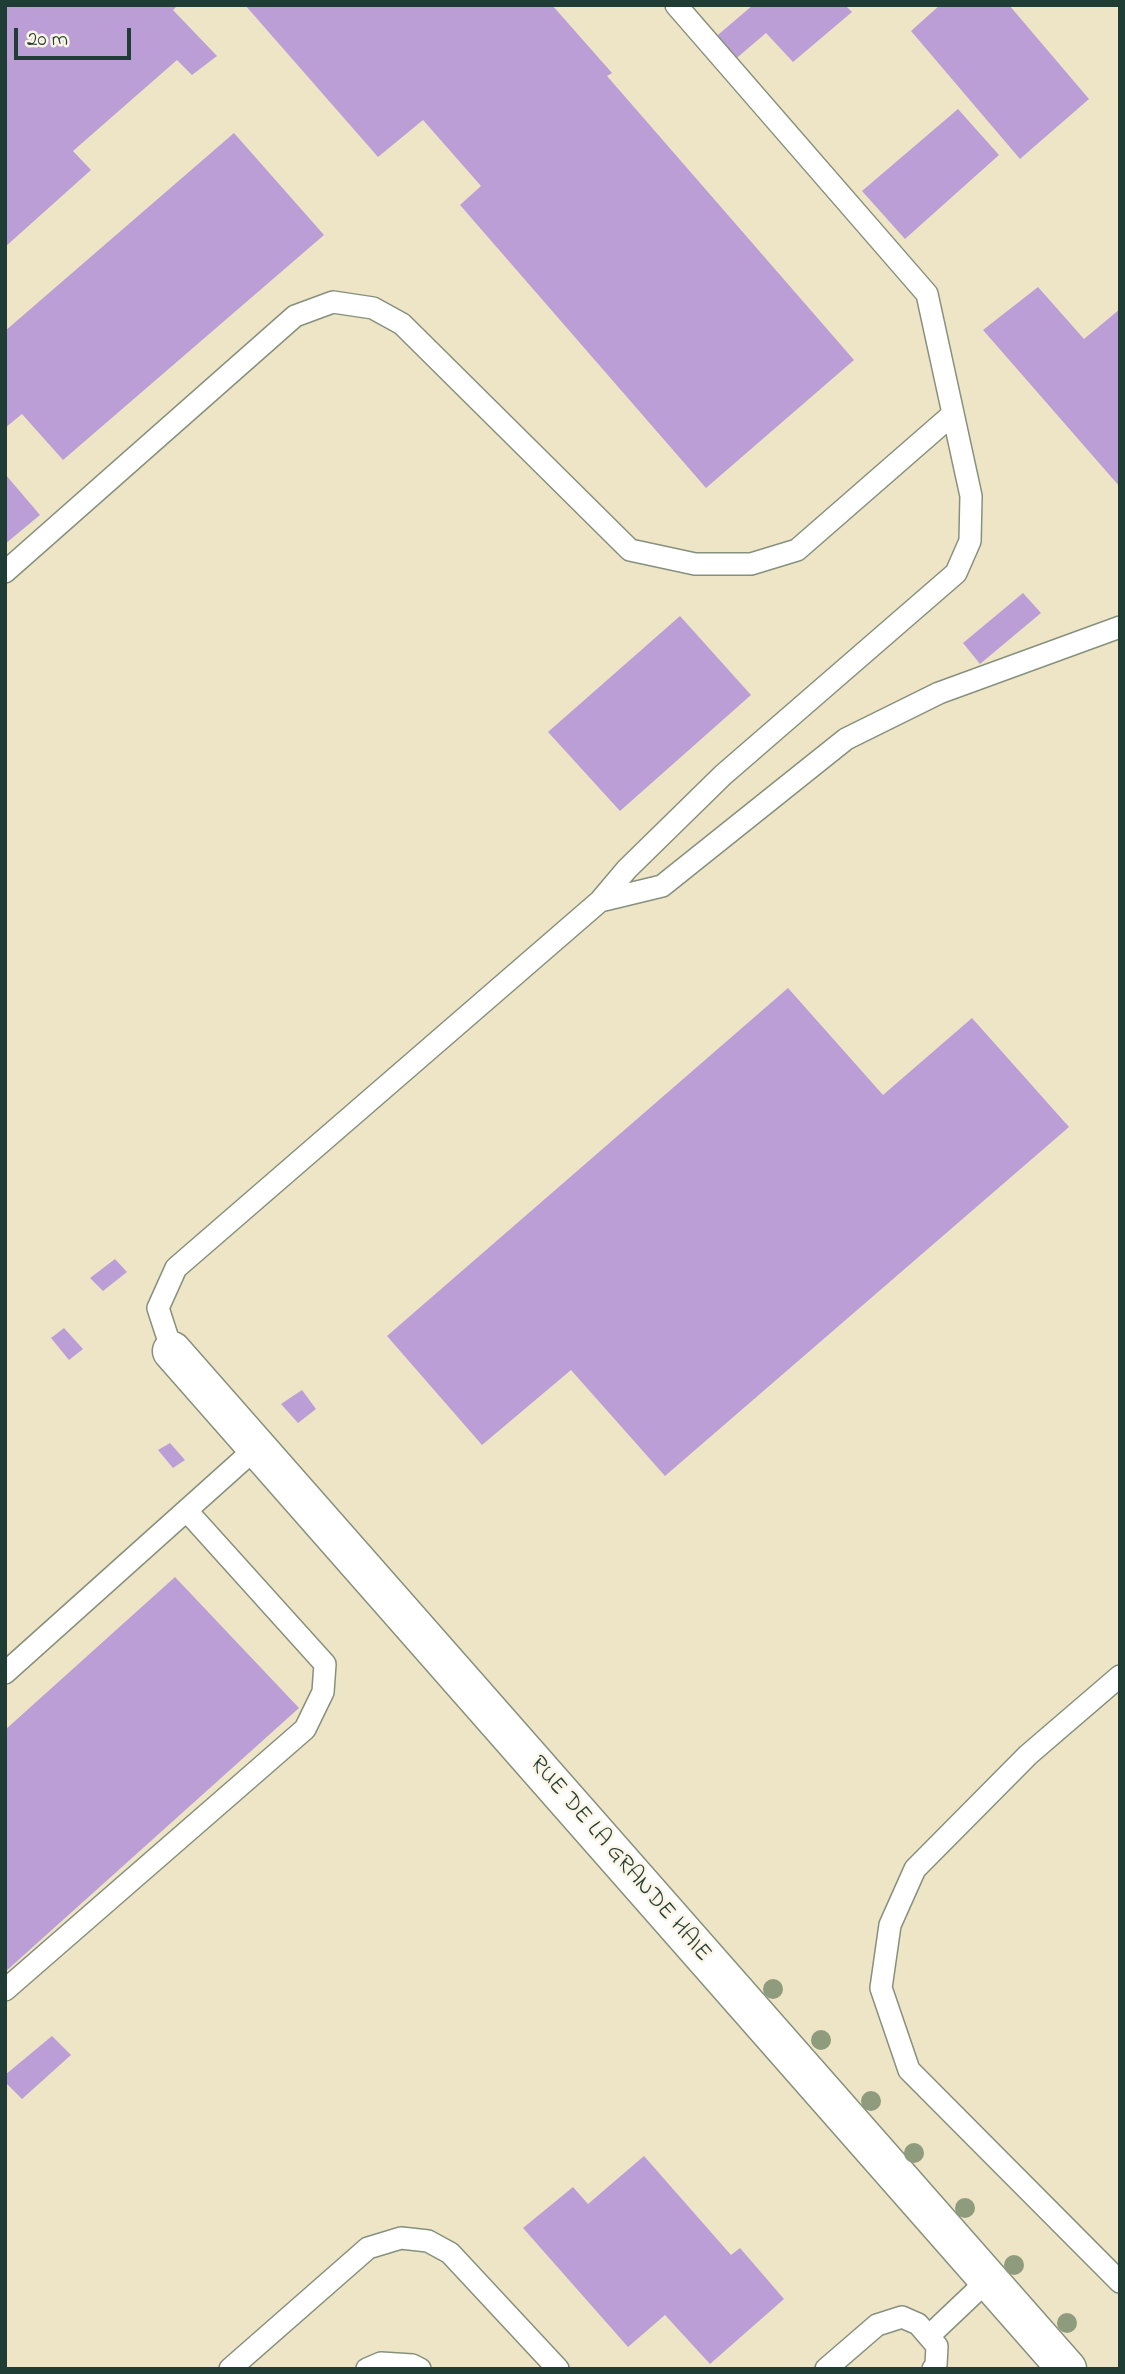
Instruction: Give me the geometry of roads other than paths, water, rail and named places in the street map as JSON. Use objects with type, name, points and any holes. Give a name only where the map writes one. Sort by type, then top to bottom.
[{"type":"street","name":"RUE DE LA GRANDE HAIE","points":[[172,1351],[1067,2369]]},
{"type":"lane","points":[[172,1351],[159,1308],[176,1268],[600,901],[627,869],[723,775],[956,573],[970,541],[971,496],[927,294],[676,5]]},
{"type":"lane","points":[[5,572],[295,316],[333,302],[373,308],[402,324],[630,550],[695,564],[751,564],[797,550],[953,414]]},
{"type":"lane","points":[[600,901],[663,886],[846,739],[939,693],[1120,627]]},
{"type":"lane","points":[[5,1673],[256,1448]]},
{"type":"lane","points":[[5,1990],[305,1729],[323,1692],[324,1664],[187,1511]]},
{"type":"lane","points":[[1120,1676],[1028,1755],[915,1868],[890,1925],[881,1989],[909,2070],[1120,2282]]},
{"type":"lane","points":[[230,2369],[368,2248],[401,2238],[428,2241],[450,2253],[558,2369]]},
{"type":"lane","points":[[930,2335],[988,2280]]},
{"type":"lane","points":[[825,2369],[877,2325],[902,2318],[918,2324],[937,2346],[936,2365],[933,2369]]},
{"type":"lane","points":[[367,2369],[381,2363],[412,2365],[420,2369]]}]
